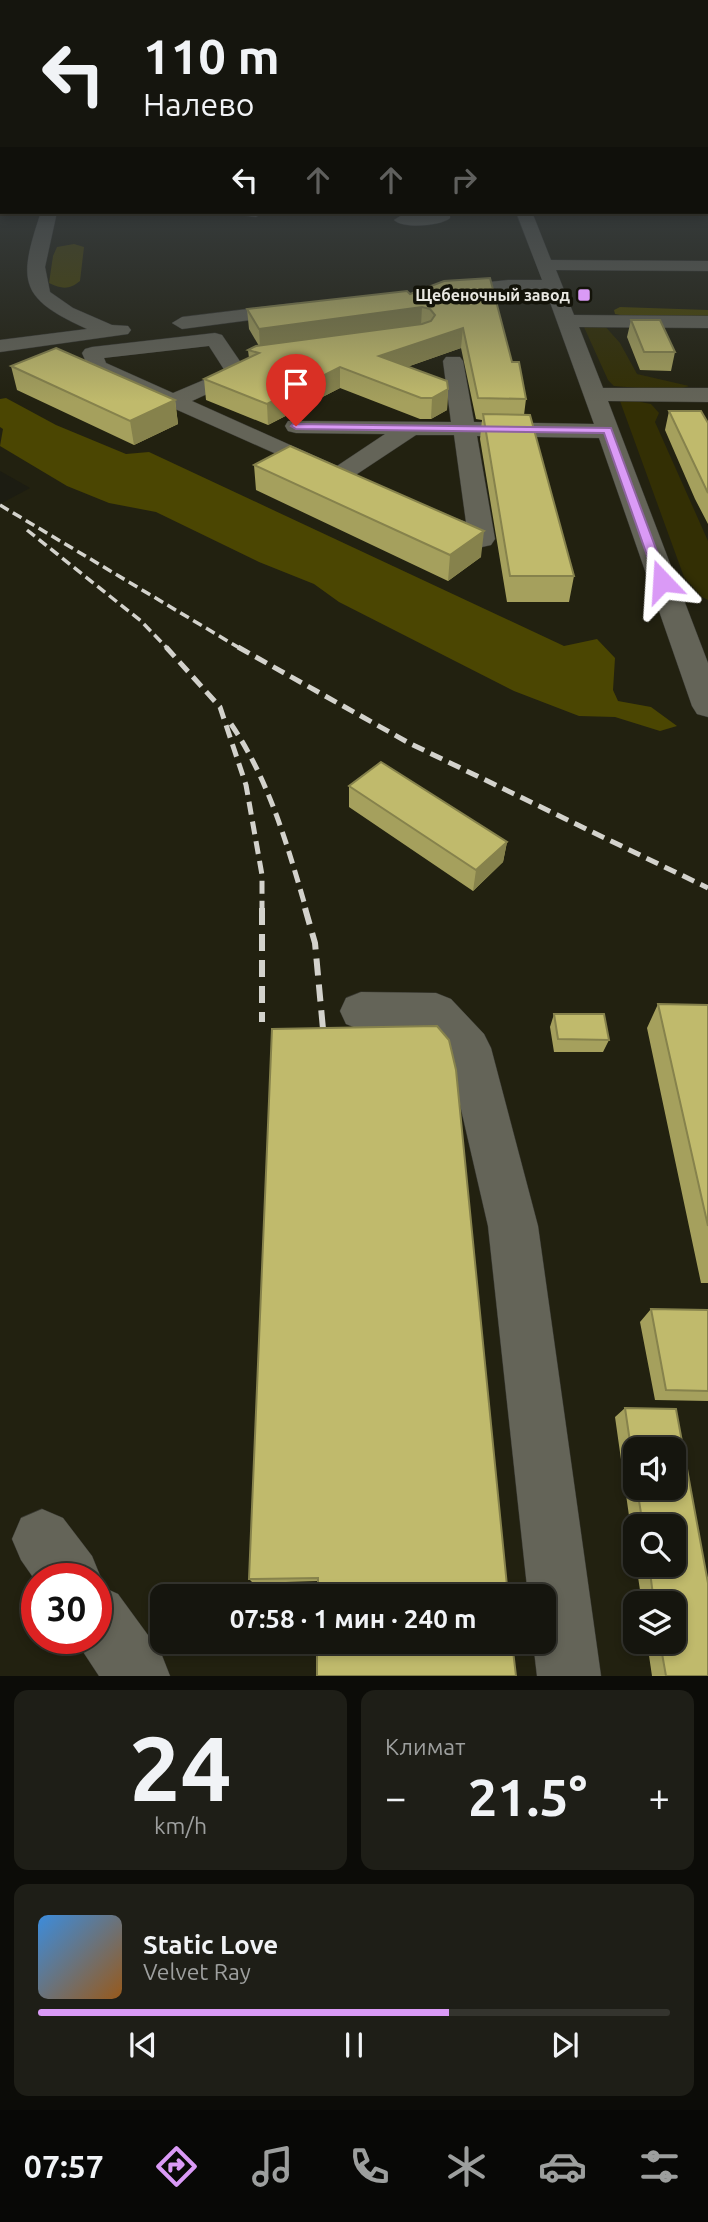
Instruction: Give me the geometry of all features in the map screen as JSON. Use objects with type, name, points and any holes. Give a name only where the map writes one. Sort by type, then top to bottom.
[{"type":"street","points":[[39,246],[37,285],[43,296],[111,332]]},
{"type":"street","points":[[537,246],[608,430],[694,632],[708,706]]},
{"type":"street","points":[[425,295],[508,285],[548,275],[708,266]]},
{"type":"street","points":[[165,325],[315,307]]},
{"type":"street","points":[[566,321],[708,322]]},
{"type":"street","points":[[0,346],[138,328]]},
{"type":"street","points":[[174,401],[237,373],[215,339],[92,353],[97,367],[363,486]]},
{"type":"street","points":[[230,362],[257,358]]},
{"type":"street","points":[[422,512],[482,539],[453,361]]},
{"type":"street","points":[[595,394],[708,396]]},
{"type":"street","points":[[654,395],[708,405]]},
{"type":"street","points":[[266,443],[337,404]]},
{"type":"street","points":[[296,426],[608,430]]},
{"type":"street","points":[[339,475],[411,428]]},
{"type":"street","points":[[360,1011],[436,1012],[469,1048],[513,1226],[569,1676]]},
{"type":"street","points":[[112,1639],[138,1676]]},
{"type":"shaded area","points":[[0,246],[708,246],[708,1676],[0,1676],[0,504],[30,488],[0,471]]},
{"type":"shaded area","points":[[57,247],[84,247],[80,281],[72,286],[65,288],[49,283]]},
{"type":"shaded area","points":[[620,307],[708,310],[708,317],[630,317],[615,314],[614,310]]},
{"type":"shaded area","points":[[603,324],[620,343],[637,374],[689,386],[673,391],[614,386],[608,380],[584,327]]},
{"type":"shaded area","points":[[6,398],[56,425],[126,454],[149,452],[564,646],[597,639],[615,658],[613,690],[618,701],[651,707],[677,726],[660,731],[615,717],[579,716],[514,691],[339,602],[314,584],[259,562],[156,512],[109,503],[67,486],[0,446],[3,429],[0,427],[0,399]]},
{"type":"shaded area","points":[[625,399],[651,404],[659,413],[655,422],[708,541],[708,600],[684,577],[620,401]]},
{"type":"building","points":[[490,278],[512,362],[519,362],[526,399],[478,398],[463,328],[379,356],[447,381],[448,389],[432,398],[421,398],[340,367],[267,404],[204,379],[259,353],[248,350],[256,346],[422,324],[431,321],[435,315],[430,309],[422,307],[259,329],[247,309],[407,291],[410,294],[444,281]]},
{"type":"building","points":[[631,320],[660,320],[675,352],[644,352]]},
{"type":"building","points":[[56,348],[175,400],[130,421],[11,366]]},
{"type":"building","points":[[669,411],[701,411],[708,423],[708,493]]},
{"type":"building","points":[[483,414],[530,415],[574,576],[510,576]]},
{"type":"building","points":[[290,446],[484,531],[450,555],[254,465]]},
{"type":"building","points":[[381,762],[507,842],[476,870],[349,786]]},
{"type":"building","points":[[658,1004],[708,1005],[708,1226]]},
{"type":"building","points":[[554,1014],[604,1014],[609,1040],[558,1039]]},
{"type":"building","points":[[437,1026],[449,1040],[456,1070],[507,1584],[318,1584],[318,1578],[249,1579],[272,1029]]},
{"type":"building","points":[[651,1309],[708,1310],[708,1391],[666,1390]]},
{"type":"building","points":[[625,1408],[676,1409],[681,1437],[629,1437]]},
{"type":"building","points":[[686,1463],[708,1583],[708,1676],[666,1676],[662,1654],[686,1654],[686,1591],[652,1591],[651,1577],[686,1577],[686,1514],[641,1514],[639,1500],[686,1500]]},
{"type":"building","points":[[317,1654],[513,1654],[516,1676],[317,1676]]},
{"type":"railway","points":[[0,505],[241,649]]},
{"type":"railway","points":[[27,530],[141,621],[168,649]]},
{"type":"railway","points":[[166,647],[220,707],[246,785],[262,875],[262,1022]]},
{"type":"railway","points":[[238,647],[409,743],[708,888]]},
{"type":"railway","points":[[231,724],[266,790],[306,909]]},
{"type":"railway","points":[[305,908],[315,943],[323,1029]]},
{"type":"place","name":"Щебеночный завод","points":[[584,295]]},
{"type":"route","points":[[296,426],[608,430],[662,581]]}]
